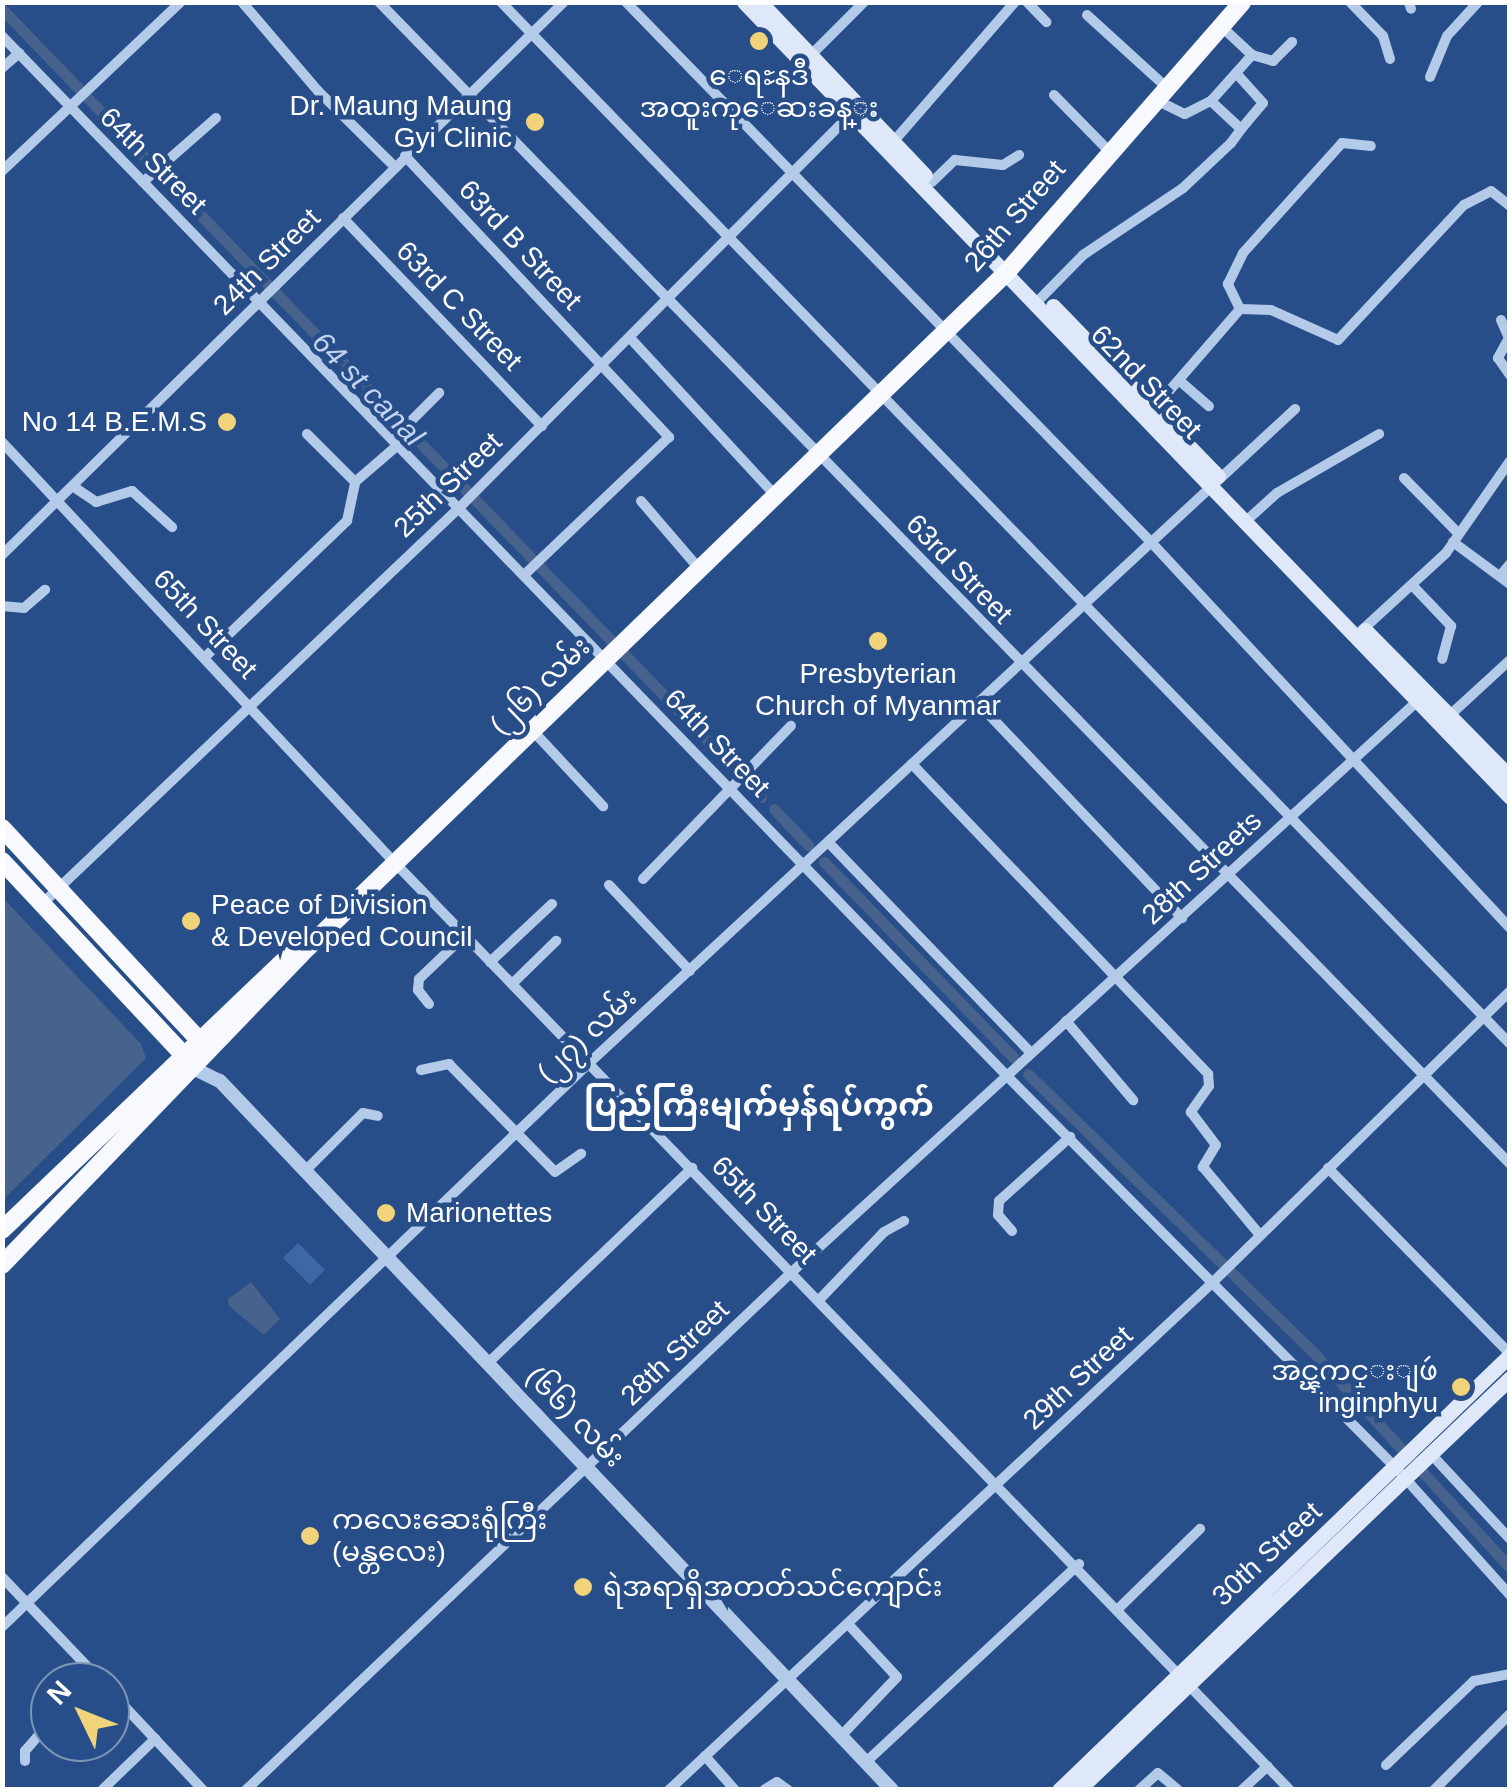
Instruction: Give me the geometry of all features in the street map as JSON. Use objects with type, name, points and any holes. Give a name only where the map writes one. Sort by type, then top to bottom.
[{"type":"main road","name":"62nd Street","points":[[744,2],[807,60],[1216,482],[1422,697],[1510,797]]},
{"type":"main road","name":"62nd Street","points":[[760,2],[807,60]]},
{"type":"main road","name":"26th Street","points":[[819,456],[1009,268],[1240,3]]},
{"type":"main road","name":"62nd Street","points":[[855,109],[894,141],[1009,268]]},
{"type":"main road","name":"(၂၆) လမ်း","points":[[2,1265],[289,956],[300,955],[819,456]]},
{"type":"main road","name":"62nd Street","points":[[1422,697],[1449,716],[1510,777]]},
{"type":"main road","name":"(၆၆) လမ်း","points":[[2,828],[205,1048]]},
{"type":"main road","name":"(၆၆) လမ်း","points":[[2,861],[191,1063]]},
{"type":"main road","name":"(၂၆) လမ်း","points":[[2,1230],[191,1063]]},
{"type":"main road","name":"30th Street","points":[[1059,1790],[1193,1683],[1411,1463],[1510,1354]]},
{"type":"main road","name":"30th Street","points":[[1078,1790],[1086,1772],[1181,1670],[1510,1378]]},
{"type":"street","points":[[242,2],[318,91],[395,166]]},
{"type":"street","name":"63rd Street","points":[[379,2],[1224,876],[1510,1164]]},
{"type":"street","points":[[501,2],[1510,1044]]},
{"type":"street","name":"24th Street","points":[[2,555],[564,2]]},
{"type":"street","points":[[626,2],[1150,540],[1510,928]]},
{"type":"street","points":[[807,60],[864,2]]},
{"type":"street","points":[[894,141],[1015,2]]},
{"type":"street","points":[[1027,2],[1046,22]]},
{"type":"street","points":[[1350,2],[1384,36],[1390,59]]},
{"type":"street","points":[[1430,76],[1447,36],[1478,2]]},
{"type":"street","points":[[2,171],[84,97],[175,4]]},
{"type":"street","points":[[1087,15],[1159,92],[1185,114],[1211,101],[1252,55]]},
{"type":"street","points":[[1221,26],[1252,55],[1273,60],[1292,42]]},
{"type":"street","name":"64th Street","points":[[2,36],[70,109],[150,175],[615,653],[729,789],[811,859],[1019,1064],[1070,1136],[1211,1284],[1411,1463],[1510,1539]]},
{"type":"street","points":[[2,68],[19,53]]},
{"type":"street","points":[[1040,300],[1083,255],[1183,188],[1264,103],[1236,73]]},
{"type":"street","points":[[1054,94],[1109,150]]},
{"type":"street","points":[[1211,101],[1241,129]]},
{"type":"street","name":"25th Street","points":[[43,903],[670,302],[795,176],[855,109]]},
{"type":"street","points":[[150,175],[216,118]]},
{"type":"street","points":[[1240,309],[1228,284],[1244,252],[1342,143],[1371,146]]},
{"type":"street","points":[[932,182],[954,160],[1003,166],[1019,155]]},
{"type":"street","name":"63rd B Street","points":[[405,156],[670,440],[532,568]]},
{"type":"street","points":[[1240,309],[1271,310],[1338,340],[1464,205],[1491,191],[1510,206]]},
{"type":"street","name":"63rd C Street","points":[[344,218],[542,426]]},
{"type":"street","points":[[1150,414],[1240,309]]},
{"type":"street","points":[[1501,320],[1509,338],[1498,358],[1510,374]]},
{"type":"street","points":[[631,339],[777,497]]},
{"type":"street","points":[[1181,382],[1209,406]]},
{"type":"street","points":[[206,657],[347,522],[355,482],[440,393]]},
{"type":"street","name":"(၂၇) လမ်း","points":[[2,1627],[588,1064],[1295,409]]},
{"type":"street","points":[[307,434],[355,482]]},
{"type":"street","points":[[1249,518],[1379,434]]},
{"type":"street","name":"65th Street","points":[[2,442],[490,962],[1079,1564],[1290,1790]]},
{"type":"street","points":[[1360,632],[1456,538],[1510,461]]},
{"type":"street","points":[[1404,478],[1456,538],[1505,580],[1510,564]]},
{"type":"street","points":[[74,486],[96,502],[132,491],[172,527]]},
{"type":"street","points":[[641,501],[700,571]]},
{"type":"street","points":[[1412,585],[1450,626],[1442,660]]},
{"type":"street","points":[[2,606],[24,608],[45,590]]},
{"type":"street","points":[[1449,716],[1510,660]]},
{"type":"street","name":"28th Streets","points":[[1019,1064],[1422,697]]},
{"type":"street","points":[[978,702],[1182,918]]},
{"type":"street","points":[[643,879],[790,726]]},
{"type":"street","points":[[532,732],[604,806]]},
{"type":"street","points":[[912,764],[1208,1074],[1209,1086],[1191,1112],[1216,1144],[1203,1167],[1260,1235]]},
{"type":"street","points":[[829,842],[1019,1064]]},
{"type":"street","points":[[609,884],[690,970]]},
{"type":"street","points":[[490,962],[552,904]]},
{"type":"street","points":[[430,1004],[418,990],[420,979],[465,935]]},
{"type":"street","points":[[512,984],[556,941]]},
{"type":"street","name":"29th Street","points":[[669,1790],[1211,1284],[1510,990]]},
{"type":"street","points":[[1066,1022],[1133,1100]]},
{"type":"street","name":"(၆၆) လမ်း","points":[[205,1048],[220,1081]]},
{"type":"street","name":"(၆၆) လမ်း","points":[[191,1063],[220,1081],[892,1790]]},
{"type":"street","points":[[421,1070],[449,1064],[556,1172],[581,1154]]},
{"type":"street","name":"28th Street","points":[[246,1790],[793,1272],[1019,1064]]},
{"type":"street","points":[[304,1172],[363,1113],[378,1116]]},
{"type":"street","points":[[1012,1231],[998,1215],[999,1201],[1030,1166],[1070,1136]]},
{"type":"street","points":[[487,1364],[692,1168]]},
{"type":"street","points":[[1328,1168],[1510,1354]]},
{"type":"street","points":[[820,1299],[884,1232],[904,1221]]},
{"type":"street","points":[[1411,1463],[1510,1595]]},
{"type":"street","points":[[1120,1607],[1200,1529]]},
{"type":"street","points":[[866,1762],[1079,1564]]},
{"type":"street","points":[[2,1577],[81,1662]]},
{"type":"street","points":[[841,1736],[897,1677],[848,1624]]},
{"type":"street","points":[[1386,1764],[1474,1681],[1510,1674]]},
{"type":"street","points":[[130,1712],[203,1790]]},
{"type":"street","points":[[1434,1790],[1510,1714]]},
{"type":"street","points":[[102,1790],[155,1739]]},
{"type":"street","points":[[25,1761],[30,1743]]},
{"type":"street","points":[[705,1756],[735,1790]]},
{"type":"street","points":[[1242,1790],[1268,1766]]},
{"type":"street","points":[[1139,1790],[1158,1773],[1178,1790]]},
{"type":"street","points":[[764,1790],[776,1782],[788,1790]]},
{"type":"shaded area","points":[[3,898],[141,1044],[146,1058],[3,1200]]},
{"type":"shaded area","points":[[298,1243],[325,1270],[310,1285],[283,1258]]},
{"type":"shaded area","points":[[251,1282],[280,1319],[264,1335],[229,1306],[228,1299]]},
{"type":"waterway","name":"64 st canal","points":[[2,9],[734,768]]},
{"type":"waterway","points":[[749,784],[761,797]]},
{"type":"waterway","points":[[774,809],[808,845]]},
{"type":"waterway","points":[[824,862],[1013,1057]]},
{"type":"waterway","points":[[1028,1074],[1312,1351],[1510,1568]]},
{"type":"place","name":"ေရႊနဒီ အထူးကုေဆးခန္း","points":[[759,41]]},
{"type":"place","name":"Dr. Maung Maung Gyi Clinic","points":[[535,122]]},
{"type":"place","name":"No 14 B.E.M.S","points":[[227,422]]},
{"type":"place","name":"Presbyterian Church of Myanmar","points":[[878,641]]},
{"type":"place","name":"Peace of Division & Developed Council","points":[[191,921]]},
{"type":"place","name":"Marionettes","points":[[386,1213]]},
{"type":"place","name":"အင္ၾကင္းျဖဴ inginphyu","points":[[1461,1387]]},
{"type":"place","name":"ကလေးဆေးရုံကြီး (မန္တလေး)","points":[[310,1536]]},
{"type":"place","name":"ရဲအရာရှိအတတ်သင်ကျောင်း","points":[[583,1587]]},
{"type":"district","name":"ပြည်ကြီးမျက်မှန်ရပ်ကွက်","points":[[759,1105]]}]
